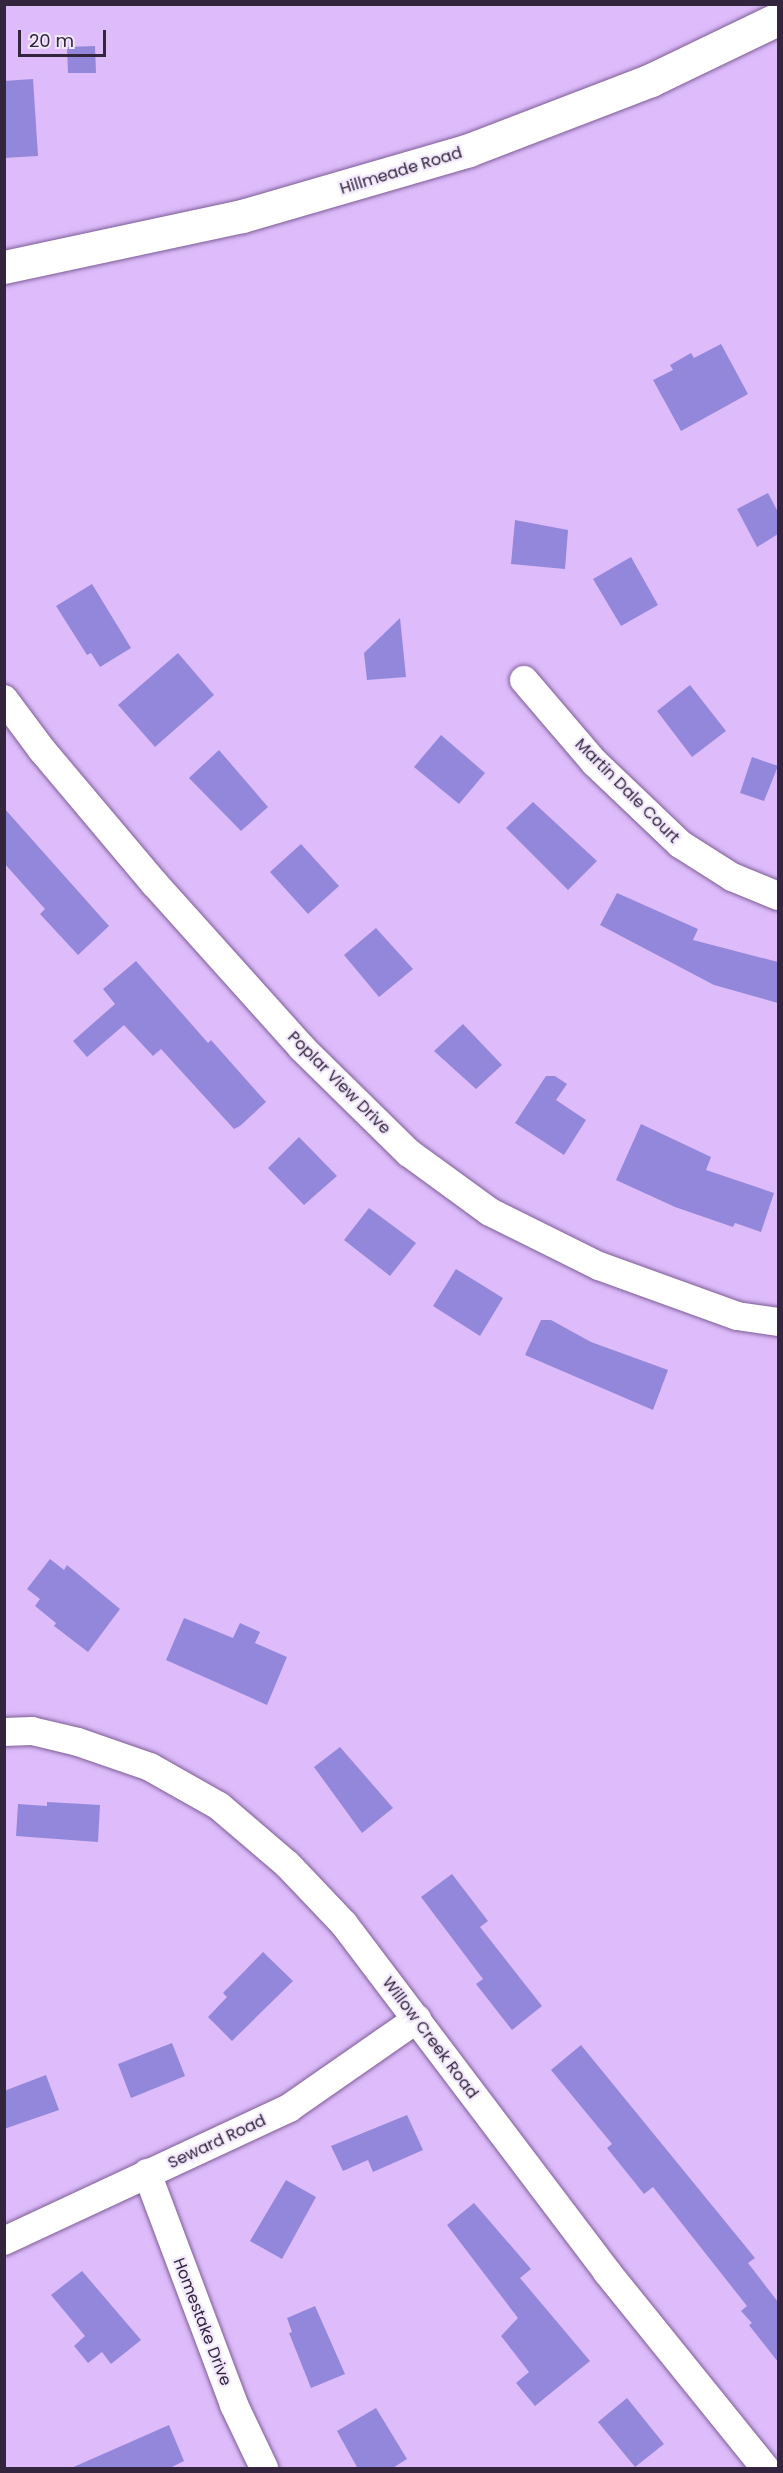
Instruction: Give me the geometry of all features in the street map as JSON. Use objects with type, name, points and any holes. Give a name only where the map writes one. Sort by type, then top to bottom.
[{"type":"street","name":"Hillmeade Road","points":[[4,267],[242,216],[469,150],[651,80],[778,19]]},
{"type":"street","name":"Martin Dale Court","points":[[524,680],[594,762],[680,844],[732,877],[778,896]]},
{"type":"street","name":"Poplar View Drive","points":[[4,699],[42,750],[155,884],[302,1048],[409,1153],[490,1212],[598,1266],[737,1316],[778,1322]]},
{"type":"street","name":"Willow Creek Road","points":[[4,1731],[32,1731],[115,1753],[183,1783],[219,1806],[287,1864],[345,1924],[607,2272],[765,2469]]},
{"type":"street","name":"Seward Road","points":[[4,2241],[147,2173],[190,2157],[289,2108],[417,2019]]},
{"type":"street","name":"Homestake Drive","points":[[147,2173],[234,2405],[264,2469]]},
{"type":"building","points":[[95,46],[96,73],[68,73],[67,47]]},
{"type":"building","points":[[33,79],[38,156],[4,158],[4,81]]},
{"type":"building","points":[[721,344],[748,394],[681,431],[653,380],[673,370],[670,365],[691,353],[694,358]]},
{"type":"building","points":[[768,493],[778,512],[778,534],[757,547],[737,509]]},
{"type":"building","points":[[515,520],[568,530],[565,569],[511,564]]},
{"type":"building","points":[[631,557],[658,605],[621,626],[593,579]]},
{"type":"building","points":[[92,584],[131,648],[100,667],[91,653],[87,655],[56,606]]},
{"type":"building","points":[[400,618],[406,677],[367,680],[364,653]]},
{"type":"building","points":[[178,653],[214,695],[155,747],[118,705]]},
{"type":"building","points":[[690,685],[726,731],[692,757],[657,711]]},
{"type":"building","points":[[441,735],[485,773],[459,804],[414,767]]},
{"type":"building","points":[[219,750],[268,807],[241,831],[189,778]]},
{"type":"building","points":[[752,757],[778,766],[764,801],[740,793]]},
{"type":"building","points":[[533,802],[597,861],[568,890],[506,828]]},
{"type":"building","points":[[4,808],[109,926],[78,955],[40,914],[45,909],[4,863]]},
{"type":"building","points":[[301,844],[339,886],[308,914],[270,872]]},
{"type":"building","points":[[617,893],[698,929],[693,940],[778,962],[778,1003],[714,985],[600,925]]},
{"type":"building","points":[[376,928],[413,969],[379,997],[344,955]]},
{"type":"building","points":[[136,961],[208,1043],[211,1040],[266,1102],[240,1126],[234,1129],[161,1049],[153,1056],[124,1025],[87,1057],[73,1041],[115,1004],[103,989]]},
{"type":"building","points":[[463,1024],[502,1065],[476,1089],[434,1051]]},
{"type":"building","points":[[546,1076],[555,1076],[567,1084],[556,1100],[586,1120],[564,1155],[515,1123]]},
{"type":"building","points":[[641,1124],[711,1157],[706,1170],[774,1193],[761,1232],[735,1223],[733,1227],[675,1207],[616,1180]]},
{"type":"building","points":[[299,1137],[337,1176],[304,1205],[268,1168]]},
{"type":"building","points":[[369,1208],[416,1243],[390,1276],[344,1240]]},
{"type":"building","points":[[456,1269],[503,1298],[480,1336],[433,1306]]},
{"type":"building","points":[[541,1320],[551,1320],[591,1342],[668,1370],[653,1410],[525,1355]]},
{"type":"building","points":[[50,1559],[64,1570],[67,1565],[120,1609],[88,1652],[54,1626],[56,1623],[35,1606],[40,1599],[27,1589]]},
{"type":"building","points":[[184,1618],[233,1638],[240,1623],[260,1632],[255,1643],[287,1657],[267,1705],[166,1660]]},
{"type":"building","points":[[340,1747],[393,1808],[362,1833],[314,1767]]},
{"type":"building","points":[[47,1802],[100,1805],[98,1842],[16,1836],[18,1804],[47,1806]]},
{"type":"building","points":[[452,1874],[488,1921],[480,1927],[542,2006],[512,2030],[476,1984],[483,1979],[421,1897]]},
{"type":"building","points":[[263,1952],[293,1981],[232,2041],[208,2017],[227,1997],[223,1993]]},
{"type":"building","points":[[172,2043],[185,2076],[131,2098],[118,2064]]},
{"type":"building","points":[[581,2045],[755,2258],[748,2263],[778,2302],[778,2362],[749,2325],[752,2323],[741,2311],[747,2306],[653,2187],[644,2194],[607,2148],[612,2144],[551,2070]]},
{"type":"building","points":[[46,2075],[59,2110],[4,2129],[4,2091]]},
{"type":"building","points":[[407,2115],[423,2150],[373,2172],[368,2160],[343,2171],[331,2146]]},
{"type":"building","points":[[286,2180],[316,2197],[282,2259],[250,2241]]},
{"type":"building","points":[[474,2203],[531,2269],[520,2278],[590,2361],[535,2406],[516,2383],[529,2372],[501,2336],[518,2318],[447,2225]]},
{"type":"building","points":[[82,2271],[141,2340],[111,2364],[102,2352],[88,2363],[74,2346],[85,2336],[51,2295]]},
{"type":"building","points":[[315,2306],[345,2374],[311,2388],[289,2333],[292,2332],[287,2318]]},
{"type":"building","points":[[627,2398],[664,2444],[635,2467],[598,2422]]},
{"type":"building","points":[[376,2408],[407,2459],[391,2469],[358,2469],[337,2431]]},
{"type":"building","points":[[169,2425],[184,2461],[168,2469],[69,2469]]}]
